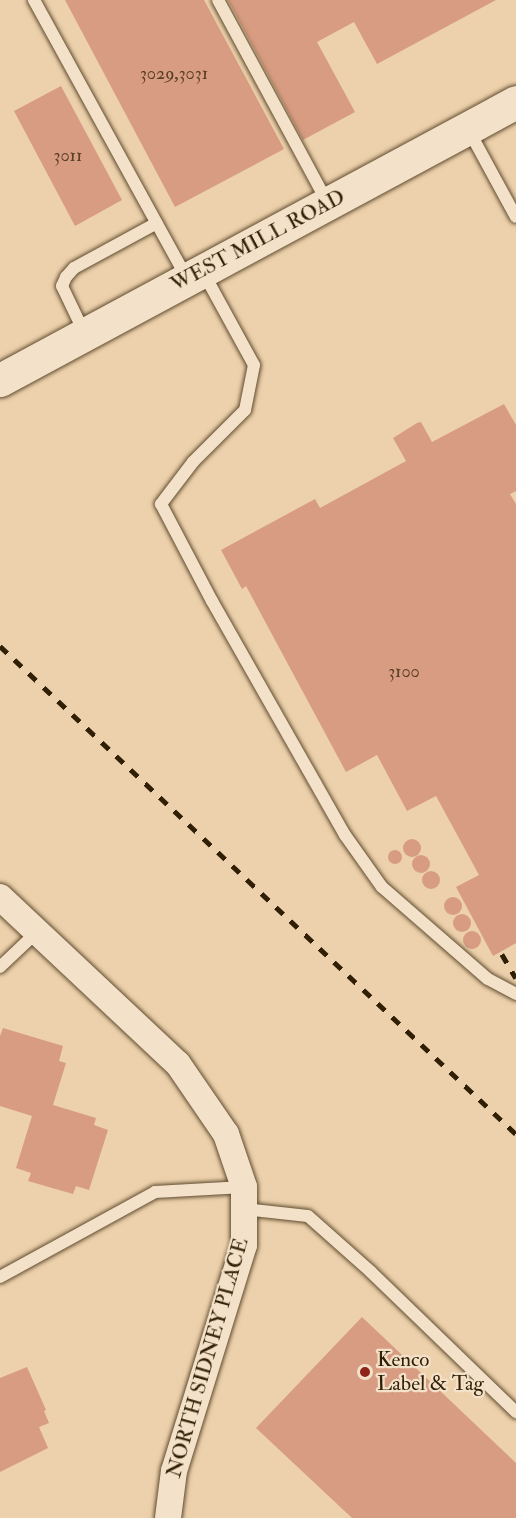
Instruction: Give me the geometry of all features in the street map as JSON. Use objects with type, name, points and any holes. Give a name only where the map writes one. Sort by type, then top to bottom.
[{"type":"main road","name":"WEST MILL ROAD","points":[[0,380],[516,102]]},
{"type":"street","name":"NORTH SIDNEY PLACE","points":[[0,897],[178,1064],[226,1134],[244,1198],[244,1245],[174,1471],[168,1518]]},
{"type":"lane","points":[[34,0],[157,223],[195,275],[254,365],[245,410],[192,462],[161,504],[212,601],[340,825],[381,887],[488,979],[516,994]]},
{"type":"lane","points":[[218,0],[327,204]]},
{"type":"lane","points":[[467,128],[516,217]]},
{"type":"lane","points":[[86,334],[62,286],[66,277],[74,268],[157,223]]},
{"type":"lane","points":[[0,967],[37,932]]},
{"type":"lane","points":[[0,1277],[154,1192],[244,1198],[308,1216],[371,1272],[516,1412]]},
{"type":"building","points":[[65,0],[204,0],[284,149],[175,207]]},
{"type":"building","points":[[228,0],[496,0],[377,64],[354,22],[317,42],[355,112],[303,140]]},
{"type":"building","points":[[61,86],[122,200],[75,226],[14,111]]},
{"type":"building","points":[[504,404],[516,425],[516,491],[510,494],[516,504],[516,943],[493,956],[456,887],[479,875],[436,796],[407,811],[377,755],[346,772],[246,586],[242,589],[221,550],[315,499],[320,508],[406,461],[393,438],[417,423],[421,422],[432,442]]},
{"type":"building","points":[[412,839],[418,842],[421,848],[418,854],[412,857],[406,854],[403,848],[406,842]]},
{"type":"building","points":[[392,850],[398,850],[402,857],[398,864],[392,864],[388,860],[388,854]]},
{"type":"building","points":[[421,855],[427,858],[430,864],[427,870],[421,873],[415,870],[412,864],[415,858]]},
{"type":"building","points":[[431,871],[437,874],[440,880],[437,886],[431,889],[425,886],[422,880],[425,874]]},
{"type":"building","points":[[453,897],[459,900],[462,906],[459,912],[453,915],[447,912],[444,906],[447,900]]},
{"type":"building","points":[[462,914],[468,917],[471,923],[468,929],[462,932],[456,929],[453,923],[456,917]]},
{"type":"building","points":[[472,931],[478,934],[481,940],[478,946],[472,949],[466,946],[463,940],[466,934]]},
{"type":"building","points":[[3,1028],[63,1046],[59,1061],[66,1063],[53,1105],[96,1118],[94,1125],[108,1130],[89,1190],[76,1186],[73,1194],[28,1181],[31,1173],[16,1168],[32,1116],[0,1106],[0,1036]]},
{"type":"building","name":"Kenco Label & Tag","points":[[362,1317],[516,1463],[516,1518],[352,1518],[256,1428]]},
{"type":"building","points":[[27,1367],[46,1410],[44,1411],[49,1423],[39,1427],[48,1448],[0,1472],[0,1378]]},
{"type":"railway","points":[[0,646],[516,1134]]},
{"type":"railway","points":[[502,954],[516,978]]},
{"type":"place","name":"Kenco Label & Tag","points":[[365,1372]]}]
